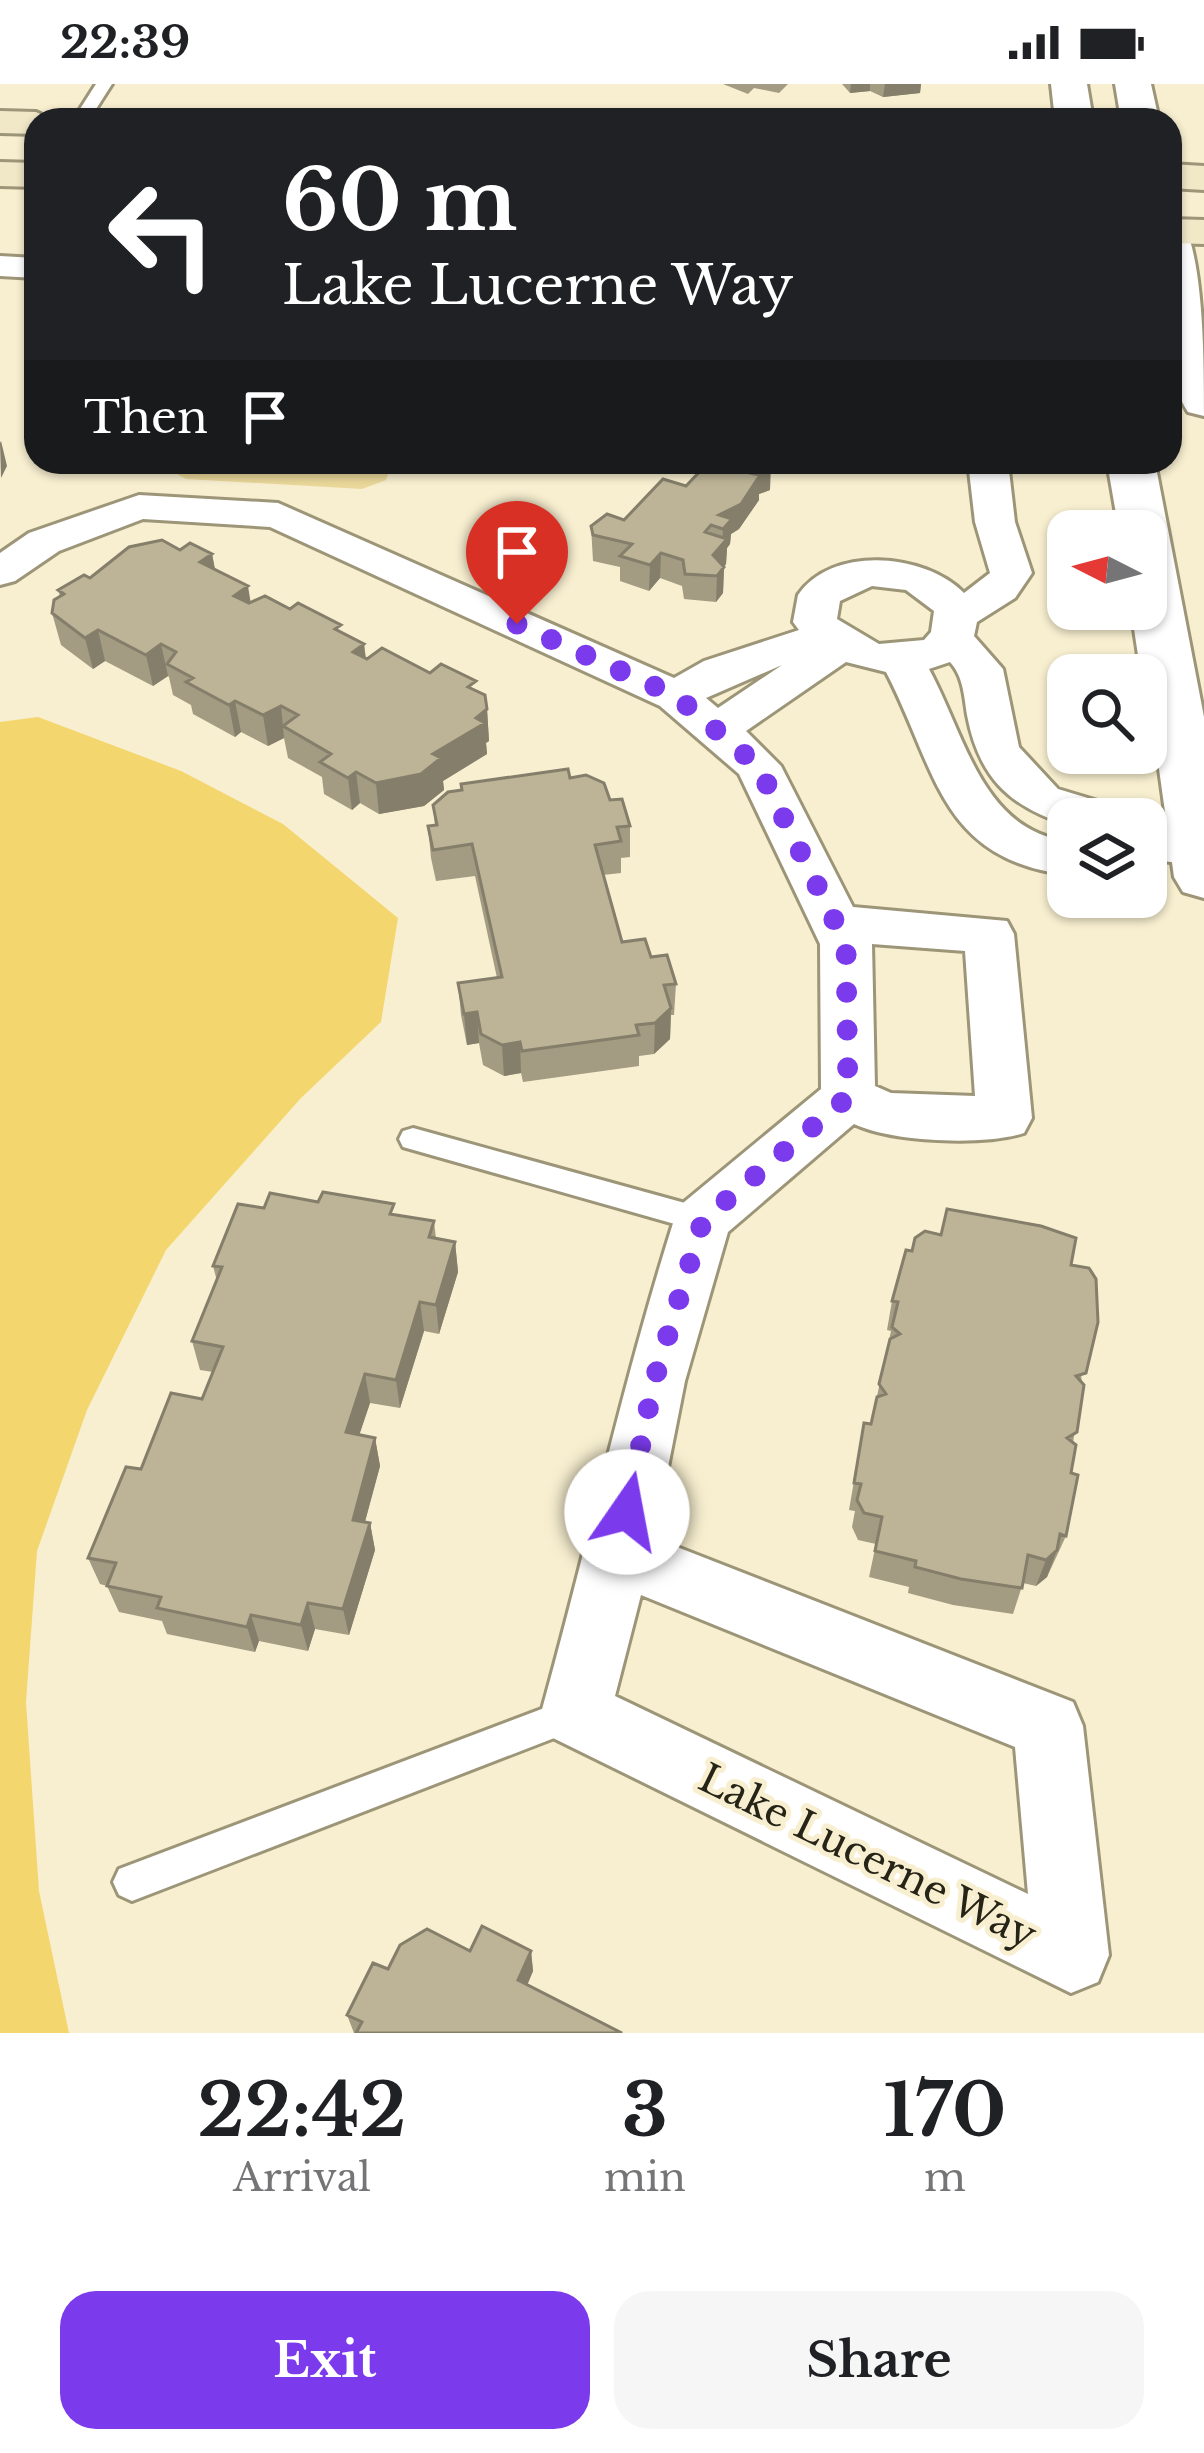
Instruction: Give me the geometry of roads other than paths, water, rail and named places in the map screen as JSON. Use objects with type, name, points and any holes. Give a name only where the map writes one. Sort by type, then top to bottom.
[{"type":"street","points":[[1182,293],[1204,402]]},
{"type":"street","points":[[948,614],[1000,589],[1011,573],[1001,544],[990,474]]},
{"type":"street","points":[[1133,474],[1140,510]]},
{"type":"street","points":[[0,572],[44,542],[140,507],[278,515],[676,696],[758,766],[846,944],[848,1097]]},
{"type":"street","points":[[832,642],[813,608],[819,595],[850,576],[895,574],[948,614],[981,669],[997,751],[1047,802]]},
{"type":"street","points":[[676,696],[720,670],[832,642],[902,660],[940,648],[948,614]]},
{"type":"street","points":[[1158,630],[1188,854]]},
{"type":"street","points":[[718,729],[832,642]]},
{"type":"street","points":[[902,660],[947,765],[983,814],[1017,848],[1047,854]]},
{"type":"street","points":[[836,924],[989,934],[1004,1118],[885,1114],[848,1097]]},
{"type":"street","points":[[576,1713],[618,1556],[654,1381],[703,1220],[848,1097]]},
{"type":"street","name":"Lake Lucerne Way","points":[[576,1713],[1071,1955],[1048,1726],[618,1556]]},
{"type":"lane","points":[[413,1139],[703,1220]]},
{"type":"lane","points":[[132,1882],[576,1713]]}]
